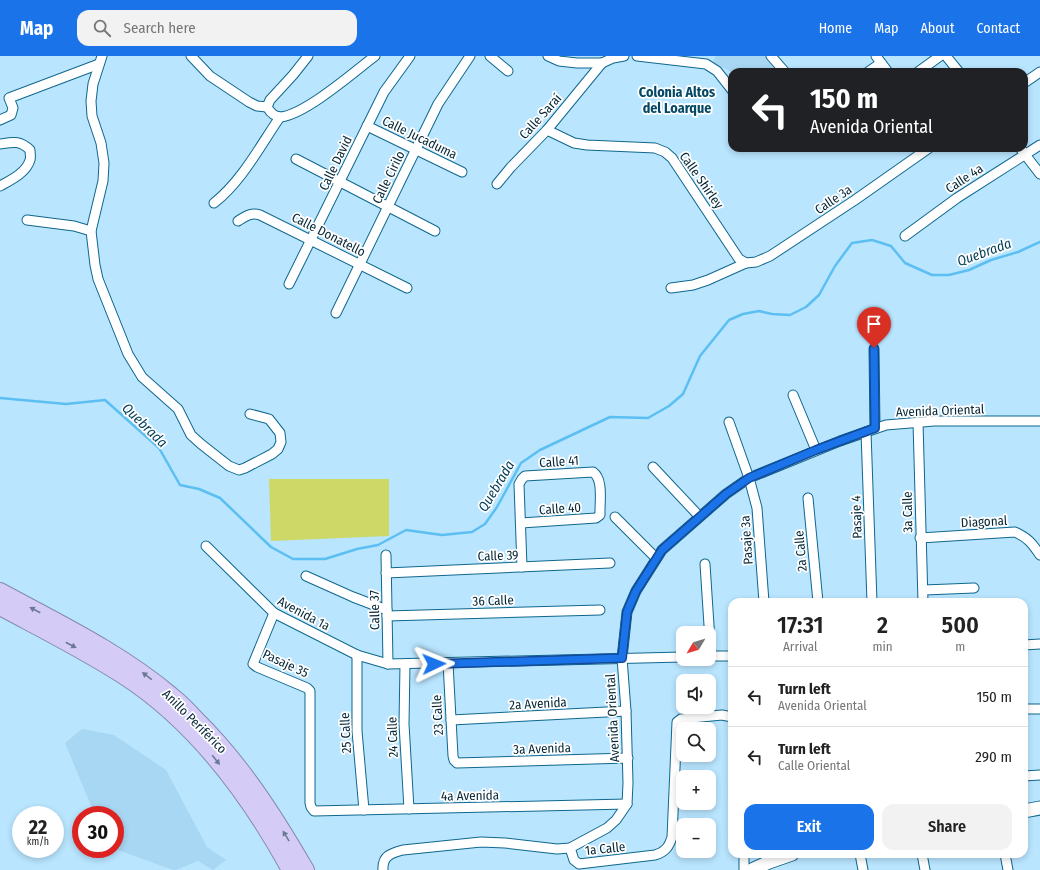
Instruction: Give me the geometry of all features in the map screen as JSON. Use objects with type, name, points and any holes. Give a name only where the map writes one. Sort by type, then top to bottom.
[{"type":"highway","name":"Anillo Periférico","points":[[0,591],[88,638],[132,666],[172,696],[217,740],[254,786],[306,870]]},
{"type":"highway","name":"Anillo Periférico","points":[[0,607],[123,675],[163,706],[205,747],[241,791],[290,870]]},
{"type":"main road","points":[[1028,810],[1040,808]]},
{"type":"main road","points":[[752,870],[780,858]]},
{"type":"street","points":[[191,56],[210,76],[257,106],[267,107],[274,115],[280,117]]},
{"type":"street","points":[[267,107],[270,100],[308,56]]},
{"type":"street","points":[[214,203],[224,195],[240,175],[280,117],[306,108],[375,56]]},
{"type":"street","name":"Calle Cirilo","points":[[336,314],[438,104],[470,56]]},
{"type":"street","points":[[490,56],[508,71]]},
{"type":"street","points":[[548,56],[559,60],[577,63],[602,63],[613,58],[624,56]]},
{"type":"street","points":[[637,56],[707,60],[728,85]]},
{"type":"street","points":[[771,56],[782,68]]},
{"type":"street","points":[[924,68],[940,56]]},
{"type":"street","points":[[946,56],[956,68]]},
{"type":"street","name":"Calle David","points":[[288,284],[312,240],[384,92],[408,57]]},
{"type":"street","points":[[871,68],[879,59],[885,68]]},
{"type":"street","points":[[0,120],[11,115],[12,108],[4,98],[100,60]]},
{"type":"street","points":[[100,60],[93,84],[91,101],[92,116],[101,144],[104,164],[103,181],[91,230],[98,279],[128,354],[142,377],[178,409],[191,435],[229,466],[239,470],[272,454],[281,442],[280,432],[269,419],[250,414]]},
{"type":"street","name":"Calle Saraí","points":[[497,184],[511,167],[547,130],[602,63]]},
{"type":"street","points":[[1028,80],[1040,72]]},
{"type":"street","name":"Calle Jucaduma","points":[[367,126],[462,172]]},
{"type":"street","name":"Calle Shirley","points":[[547,130],[574,143],[655,148],[666,152],[681,170],[740,259],[746,263]]},
{"type":"street","points":[[0,144],[17,141],[30,150],[30,160],[24,170],[13,179],[0,186]]},
{"type":"street","name":"Calle 4a","points":[[1028,149],[1040,145]]},
{"type":"street","name":"Calle 3a","points":[[671,288],[693,285],[746,263],[756,262],[770,256],[855,200],[923,152]]},
{"type":"street","name":"Calle 4a","points":[[905,236],[1022,152]]},
{"type":"street","points":[[1024,152],[1040,174]]},
{"type":"street","points":[[296,159],[435,232]]},
{"type":"street","name":"Calle Donatello","points":[[238,221],[253,213],[260,215],[407,288]]},
{"type":"street","points":[[27,220],[74,226],[91,230]]},
{"type":"street","points":[[874,348],[875,428]]},
{"type":"street","points":[[793,395],[816,450]]},
{"type":"street","name":"Avenida Oriental","points":[[627,804],[628,758],[622,658],[627,612],[636,591],[662,550],[699,516],[749,478],[816,450],[875,428],[886,425],[918,422],[1040,421]]},
{"type":"street","name":"Pasaje 3a","points":[[729,422],[749,478],[757,508],[764,598]]},
{"type":"street","name":"3a Calle","points":[[918,422],[920,538],[923,598]]},
{"type":"street","name":"Pasaje 4","points":[[866,432],[872,598]]},
{"type":"street","points":[[653,467],[699,516]]},
{"type":"street","name":"Calle 41","points":[[522,567],[519,484],[525,476],[593,472],[597,475],[599,480],[600,515]]},
{"type":"street","name":"2a Calle","points":[[808,498],[818,598]]},
{"type":"street","name":"Calle 40","points":[[521,523],[596,518],[600,515]]},
{"type":"street","points":[[615,517],[656,558]]},
{"type":"street","name":"Diagonal","points":[[920,538],[1015,532],[1025,536],[1040,554]]},
{"type":"street","name":"Avenida 1a","points":[[206,546],[274,613],[357,655],[388,664],[676,657]]},
{"type":"street","name":"Calle 37","points":[[386,555],[388,664]]},
{"type":"street","name":"Calle 39","points":[[386,572],[610,563]]},
{"type":"street","points":[[705,564],[708,626]]},
{"type":"street","points":[[306,576],[387,613]]},
{"type":"street","points":[[924,590],[974,588]]},
{"type":"street","name":"36 Calle","points":[[387,613],[600,610]]},
{"type":"street","name":"Pasaje 35","points":[[274,613],[253,664],[307,688],[310,691],[310,804],[314,811]]},
{"type":"street","points":[[1028,645],[1040,644]]},
{"type":"street","name":"25 Calle","points":[[357,655],[357,731],[364,810]]},
{"type":"street","points":[[716,656],[728,656]]},
{"type":"street","name":"23 Calle","points":[[448,663],[453,756],[457,763]]},
{"type":"street","name":"24 Calle","points":[[405,664],[404,724],[409,809]]},
{"type":"street","points":[[1028,710],[1040,709]]},
{"type":"street","name":"2a Avenida","points":[[451,720],[626,711]]},
{"type":"street","name":"1a Calle","points":[[383,870],[382,865],[385,858],[391,853],[403,850],[481,842],[505,843],[557,849],[570,848],[574,860],[579,864],[656,855],[663,852],[669,846],[672,837],[677,722],[681,719],[722,715],[728,716]]},
{"type":"street","name":"3a Avenida","points":[[457,763],[628,758]]},
{"type":"street","points":[[1028,776],[1040,775]]},
{"type":"street","points":[[570,848],[607,828],[616,820],[627,804]]},
{"type":"street","name":"4a Avenida","points":[[314,811],[627,804]]},
{"type":"street","points":[[744,858],[744,870]]},
{"type":"street","points":[[861,858],[863,870]]},
{"type":"street","points":[[923,858],[925,870]]},
{"type":"street","points":[[1006,858],[1008,870]]},
{"type":"shaded area","points":[[716,56],[778,56],[784,63],[776,68],[728,68],[728,70],[712,63]]},
{"type":"shaded area","points":[[82,729],[114,735],[166,770],[207,847],[226,860],[213,870],[198,861],[173,870],[124,852],[124,806],[91,806],[65,743]]},
{"type":"green space","points":[[269,479],[389,479],[389,536],[271,541]]},
{"type":"waterway","name":"Quebrada","points":[[0,398],[66,404],[105,400],[159,448],[180,485],[199,489],[220,498],[271,547],[293,559],[325,559],[357,549],[378,545],[406,530],[442,535],[472,532],[485,524],[497,507],[521,463],[540,450],[610,417],[648,418],[669,406],[683,394],[700,356],[729,320],[743,314],[759,311],[772,314],[790,315],[806,307],[819,295],[835,266],[852,243],[872,240],[891,246],[905,263],[932,275],[949,275],[969,270],[991,260],[1018,252],[1040,242]]},
{"type":"district","name":"Colonia Altos del Loarque","points":[[677,100]]},
{"type":"route","points":[[434,664],[622,658],[627,612],[636,591],[662,550],[699,516],[749,478],[816,450],[875,428],[874,348]]}]
